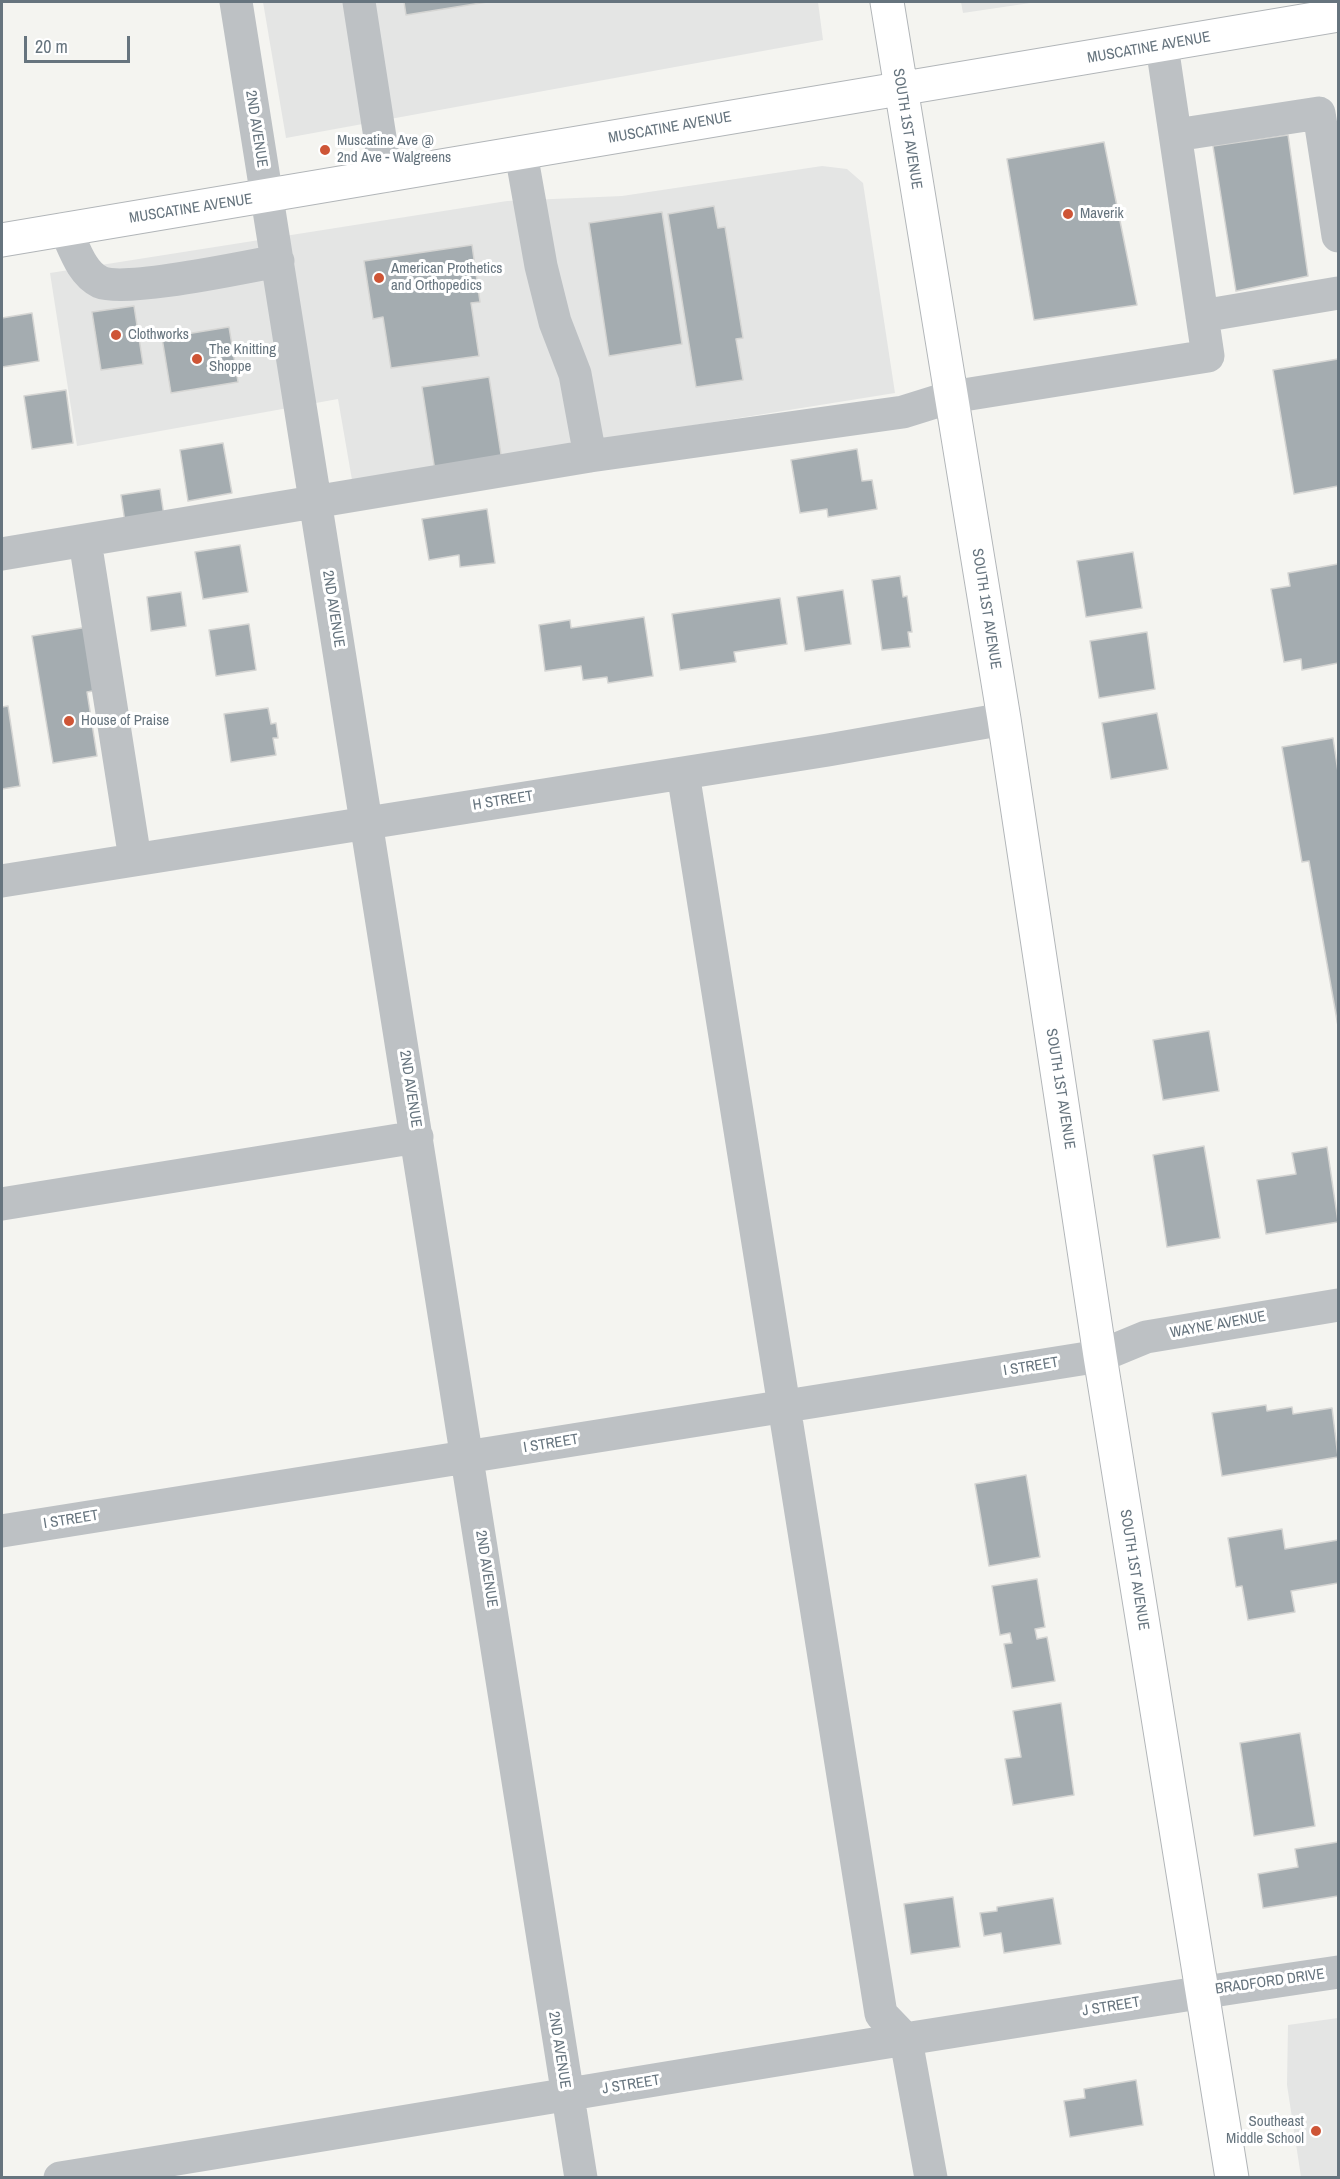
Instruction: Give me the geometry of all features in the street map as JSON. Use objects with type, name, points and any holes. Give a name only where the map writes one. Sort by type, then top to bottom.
[{"type":"main road","name":"SOUTH 1ST AVENUE","points":[[887,2],[1004,719],[1100,1356],[1232,2178]]},
{"type":"main road","name":"MUSCATINE AVENUE","points":[[2,240],[1338,15]]},
{"type":"street","name":"2ND AVENUE","points":[[236,2],[468,1457],[580,2178]]},
{"type":"street","points":[[359,2],[386,176]]},
{"type":"street","points":[[2,554],[590,456],[903,412],[951,397],[1208,356],[1162,46]]},
{"type":"street","points":[[1176,135],[1319,112],[1338,236]]},
{"type":"street","points":[[521,153],[541,266],[555,322],[575,374],[590,456]]},
{"type":"street","points":[[65,229],[85,271],[101,282],[128,286],[278,261]]},
{"type":"street","points":[[1202,316],[1338,293]]},
{"type":"street","points":[[85,541],[135,859]]},
{"type":"street","name":"H STREET","points":[[2,881],[683,773],[1004,719]]},
{"type":"street","points":[[683,773],[881,2014],[906,2040],[931,2178]]},
{"type":"street","points":[[2,1204],[417,1137]]},
{"type":"street","name":"WAYNE AVENUE","points":[[1100,1356],[1146,1337],[1338,1305]]},
{"type":"street","name":"I STREET","points":[[2,1531],[1100,1356]]},
{"type":"street","name":"BRADFORD DRIVE","points":[[1202,1992],[1338,1972]]},
{"type":"street","name":"J STREET","points":[[60,2178],[906,2040],[952,2030],[1202,1992]]},
{"type":"shaded area","points":[[263,2],[818,2],[823,40],[286,138]]},
{"type":"shaded area","points":[[961,2],[1037,2],[963,13]]},
{"type":"shaded area","points":[[822,166],[847,169],[863,183],[895,393],[352,480],[338,399],[77,446],[50,273],[507,201],[622,196]]},
{"type":"shaded area","name":"Southeast Middle School","points":[[1338,2018],[1338,2177],[1301,2177],[1287,2085],[1288,2025]]},
{"type":"building","points":[[404,2],[487,2],[406,15]]},
{"type":"building","points":[[1288,135],[1308,276],[1236,291],[1213,146]]},
{"type":"building","name":"Maverik","points":[[1104,142],[1137,305],[1034,320],[1007,159]]},
{"type":"building","points":[[714,206],[718,228],[725,227],[743,338],[736,339],[743,380],[696,387],[668,214]]},
{"type":"building","points":[[662,212],[682,344],[609,356],[589,223]]},
{"type":"building","points":[[472,245],[480,302],[471,303],[479,356],[391,368],[383,317],[373,319],[364,261]]},
{"type":"building","points":[[134,306],[143,364],[101,370],[92,312]]},
{"type":"building","points":[[32,313],[39,361],[2,367],[2,318]]},
{"type":"building","points":[[229,327],[238,382],[171,393],[162,338]]},
{"type":"building","points":[[1338,359],[1338,486],[1294,494],[1273,370]]},
{"type":"building","points":[[489,377],[502,461],[435,471],[422,387]]},
{"type":"building","points":[[66,390],[73,443],[32,449],[24,396]]},
{"type":"building","points":[[223,443],[232,493],[188,501],[180,450]]},
{"type":"building","points":[[857,449],[862,481],[872,480],[877,509],[828,517],[827,509],[800,513],[791,460]]},
{"type":"building","points":[[160,489],[164,516],[125,522],[121,495]]},
{"type":"building","points":[[487,509],[495,563],[460,567],[459,555],[429,560],[422,519]]},
{"type":"building","points":[[240,545],[248,592],[203,599],[195,552]]},
{"type":"building","points":[[1133,552],[1142,608],[1086,617],[1077,561]]},
{"type":"building","points":[[1338,564],[1338,663],[1302,670],[1301,659],[1284,662],[1271,589],[1290,586],[1288,573]]},
{"type":"building","points":[[900,576],[903,597],[907,596],[912,632],[908,632],[910,647],[882,650],[872,580]]},
{"type":"building","points":[[843,590],[851,644],[805,651],[797,597]]},
{"type":"building","points":[[181,592],[186,626],[151,631],[147,597]]},
{"type":"building","points":[[780,598],[787,644],[734,652],[736,662],[680,670],[672,614]]},
{"type":"building","points":[[644,617],[653,676],[608,683],[607,677],[583,680],[581,666],[545,671],[539,625],[570,620],[571,628]]},
{"type":"building","points":[[249,624],[256,670],[216,676],[209,630]]},
{"type":"building","points":[[88,627],[98,690],[87,692],[97,756],[53,763],[32,636]]},
{"type":"building","points":[[1147,632],[1155,689],[1099,698],[1090,641]]},
{"type":"building","points":[[8,706],[20,786],[2,789],[2,707]]},
{"type":"building","points":[[268,708],[271,724],[276,723],[278,738],[273,738],[276,755],[231,762],[224,714]]},
{"type":"building","points":[[1157,713],[1168,769],[1111,779],[1102,723]]},
{"type":"building","points":[[1333,738],[1338,772],[1338,1026],[1309,861],[1302,862],[1282,747]]},
{"type":"building","points":[[1209,1031],[1219,1091],[1163,1100],[1153,1040]]},
{"type":"building","points":[[1204,1146],[1220,1238],[1167,1247],[1153,1155]]},
{"type":"building","points":[[1327,1147],[1338,1222],[1266,1234],[1257,1180],[1296,1174],[1292,1153]]},
{"type":"building","points":[[1266,1405],[1267,1411],[1292,1407],[1293,1414],[1332,1408],[1338,1457],[1222,1476],[1212,1413]]},
{"type":"building","points":[[1026,1475],[1040,1557],[989,1566],[975,1484]]},
{"type":"building","points":[[1282,1529],[1285,1549],[1338,1540],[1338,1583],[1291,1591],[1295,1612],[1248,1620],[1242,1586],[1236,1587],[1228,1538]]},
{"type":"building","points":[[1037,1579],[1045,1627],[1035,1629],[1037,1639],[1047,1637],[1055,1681],[1012,1688],[1004,1644],[1012,1643],[1010,1633],[1000,1635],[992,1586]]},
{"type":"building","points":[[1061,1703],[1074,1795],[1013,1805],[1005,1759],[1021,1757],[1013,1711]]},
{"type":"building","points":[[1300,1733],[1315,1826],[1254,1836],[1240,1743]]},
{"type":"building","points":[[1338,1842],[1338,1896],[1263,1908],[1258,1874],[1298,1867],[1295,1849]]},
{"type":"building","points":[[953,1897],[960,1947],[911,1954],[904,1904]]},
{"type":"building","points":[[1053,1898],[1061,1944],[1004,1953],[1001,1933],[984,1936],[980,1913],[997,1911],[997,1907]]},
{"type":"building","points":[[1136,2080],[1143,2125],[1070,2137],[1064,2101],[1085,2098],[1084,2089]]},
{"type":"place","name":"Muscatine Ave @ 2nd Ave - Walgreens","points":[[325,150]]},
{"type":"place","name":"Maverik","points":[[1068,214]]},
{"type":"place","name":"American Prothetics and Orthopedics","points":[[379,278]]},
{"type":"place","name":"Clothworks","points":[[116,335]]},
{"type":"place","name":"The Knitting Shoppe","points":[[197,359]]},
{"type":"place","name":"House of Praise","points":[[69,721]]},
{"type":"place","name":"Southeast Middle School","points":[[1316,2131]]}]
